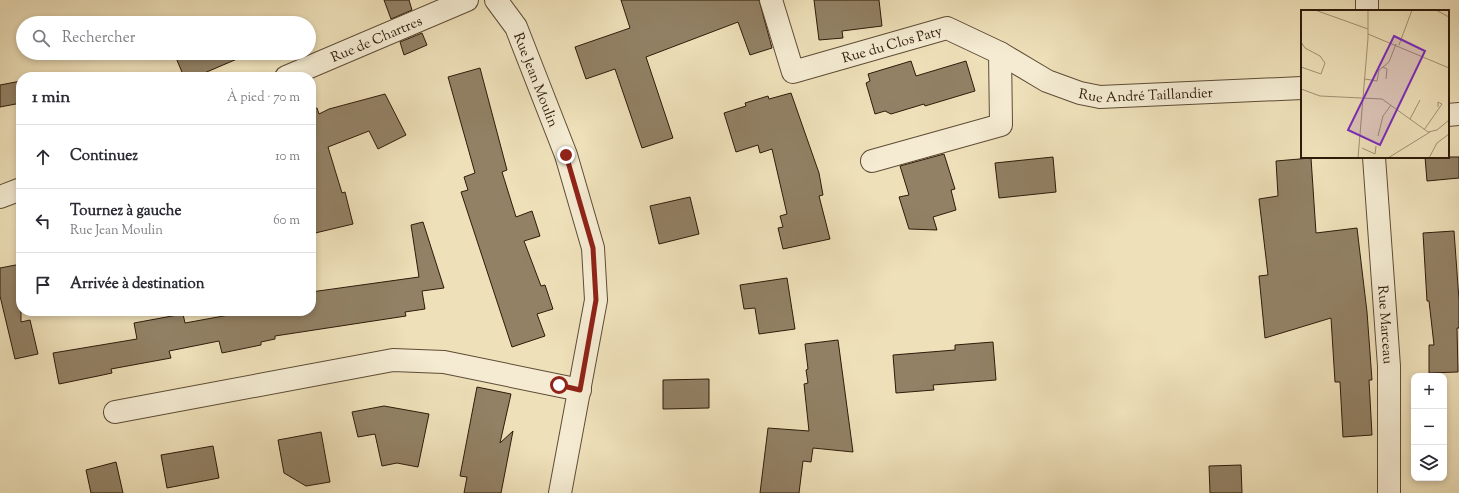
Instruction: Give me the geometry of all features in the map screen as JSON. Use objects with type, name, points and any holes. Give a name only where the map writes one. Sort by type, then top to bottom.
[{"type":"street","name":"Rue de Chartres","points":[[298,72],[467,0]]},
{"type":"street","name":"Rue Jean Moulin","points":[[496,0],[516,27],[566,155],[593,248],[596,300],[560,493]]},
{"type":"street","name":"Rue du Clos Paty","points":[[771,0],[793,72],[947,28],[1000,53]]},
{"type":"street","points":[[872,161],[1002,125],[1000,53]]},
{"type":"street","name":"Rue André Taillandier","points":[[1000,53],[1047,81],[1080,93],[1100,97],[1301,88]]},
{"type":"street","name":"Rue Marceau","points":[[1374,158],[1389,366],[1389,493]]},
{"type":"street","points":[[0,197],[16,191]]},
{"type":"street","points":[[114,412],[393,360],[444,362],[580,390]]},
{"type":"building","points":[[384,0],[409,0],[412,10],[391,19]]},
{"type":"building","points":[[621,0],[759,0],[772,48],[750,55],[738,22],[646,57],[673,138],[642,148],[615,69],[586,79],[575,47],[630,28]]},
{"type":"building","points":[[814,0],[879,0],[882,26],[842,31],[843,38],[819,40]]},
{"type":"building","points":[[422,33],[427,45],[404,55],[400,42]]},
{"type":"building","points":[[177,60],[235,60],[207,72],[182,72]]},
{"type":"building","points":[[911,61],[916,76],[966,61],[975,91],[925,106],[924,104],[891,114],[885,111],[875,114],[866,83],[870,81],[868,74]]},
{"type":"building","points":[[480,68],[507,170],[502,172],[516,217],[532,211],[540,236],[524,241],[541,286],[545,285],[553,309],[537,314],[545,336],[512,347],[461,192],[468,190],[464,177],[475,173],[448,77]]},
{"type":"building","points":[[16,82],[16,104],[0,107],[0,85]]},
{"type":"building","points":[[791,93],[819,173],[823,195],[819,196],[830,239],[783,249],[778,228],[783,227],[780,216],[787,214],[772,149],[760,153],[758,145],[736,152],[724,113],[746,106],[745,103],[768,96],[769,99]]},
{"type":"building","points":[[385,94],[406,135],[378,149],[369,131],[328,147],[342,193],[345,192],[353,224],[316,233],[316,108],[319,114],[329,109]]},
{"type":"building","points":[[944,154],[955,189],[951,190],[956,210],[933,217],[937,230],[909,229],[899,197],[909,195],[900,166]]},
{"type":"building","points":[[1053,157],[1056,192],[999,198],[995,163]]},
{"type":"building","points":[[1459,157],[1459,178],[1427,181],[1425,158]]},
{"type":"building","points":[[1311,158],[1316,233],[1357,228],[1367,312],[1372,380],[1369,380],[1372,435],[1343,437],[1340,382],[1335,382],[1331,318],[1265,338],[1259,276],[1268,275],[1259,199],[1278,196],[1276,161]]},
{"type":"building","points":[[690,197],[699,234],[659,244],[650,206]]},
{"type":"building","points":[[423,222],[444,288],[422,291],[425,309],[405,312],[406,316],[275,336],[275,339],[261,342],[261,345],[222,353],[219,341],[169,351],[171,358],[111,369],[112,373],[59,384],[53,353],[137,339],[134,323],[172,316],[183,316],[185,323],[224,316],[316,316],[316,291],[419,277],[411,225]]},
{"type":"building","points":[[1454,231],[1459,300],[1459,328],[1457,328],[1458,372],[1429,373],[1429,345],[1434,345],[1429,301],[1427,301],[1423,233]]},
{"type":"building","points":[[16,265],[16,316],[21,316],[21,322],[30,320],[38,354],[15,359],[0,296],[0,268]]},
{"type":"building","points":[[787,278],[795,329],[759,334],[755,308],[744,309],[740,285]]},
{"type":"building","points":[[838,340],[853,452],[813,448],[811,462],[803,461],[799,493],[760,493],[768,428],[809,431],[804,384],[808,383],[805,344]]},
{"type":"building","points":[[993,342],[996,380],[933,385],[934,390],[896,393],[893,355],[955,350],[955,345]]},
{"type":"building","points":[[709,379],[709,408],[663,409],[663,380]]},
{"type":"building","points":[[477,387],[511,394],[500,443],[513,431],[501,493],[464,493],[467,477],[460,476]]},
{"type":"building","points":[[384,406],[429,414],[418,467],[397,463],[382,466],[375,434],[358,437],[352,412]]},
{"type":"building","points":[[321,432],[330,482],[306,486],[284,473],[278,440]]},
{"type":"building","points":[[213,446],[219,478],[167,488],[161,455]]},
{"type":"building","points":[[116,462],[123,493],[91,493],[86,470]]},
{"type":"building","points":[[1241,465],[1242,493],[1210,493],[1209,466]]},
{"type":"route","points":[[559,385],[580,390],[596,300],[593,248],[566,155]]}]
